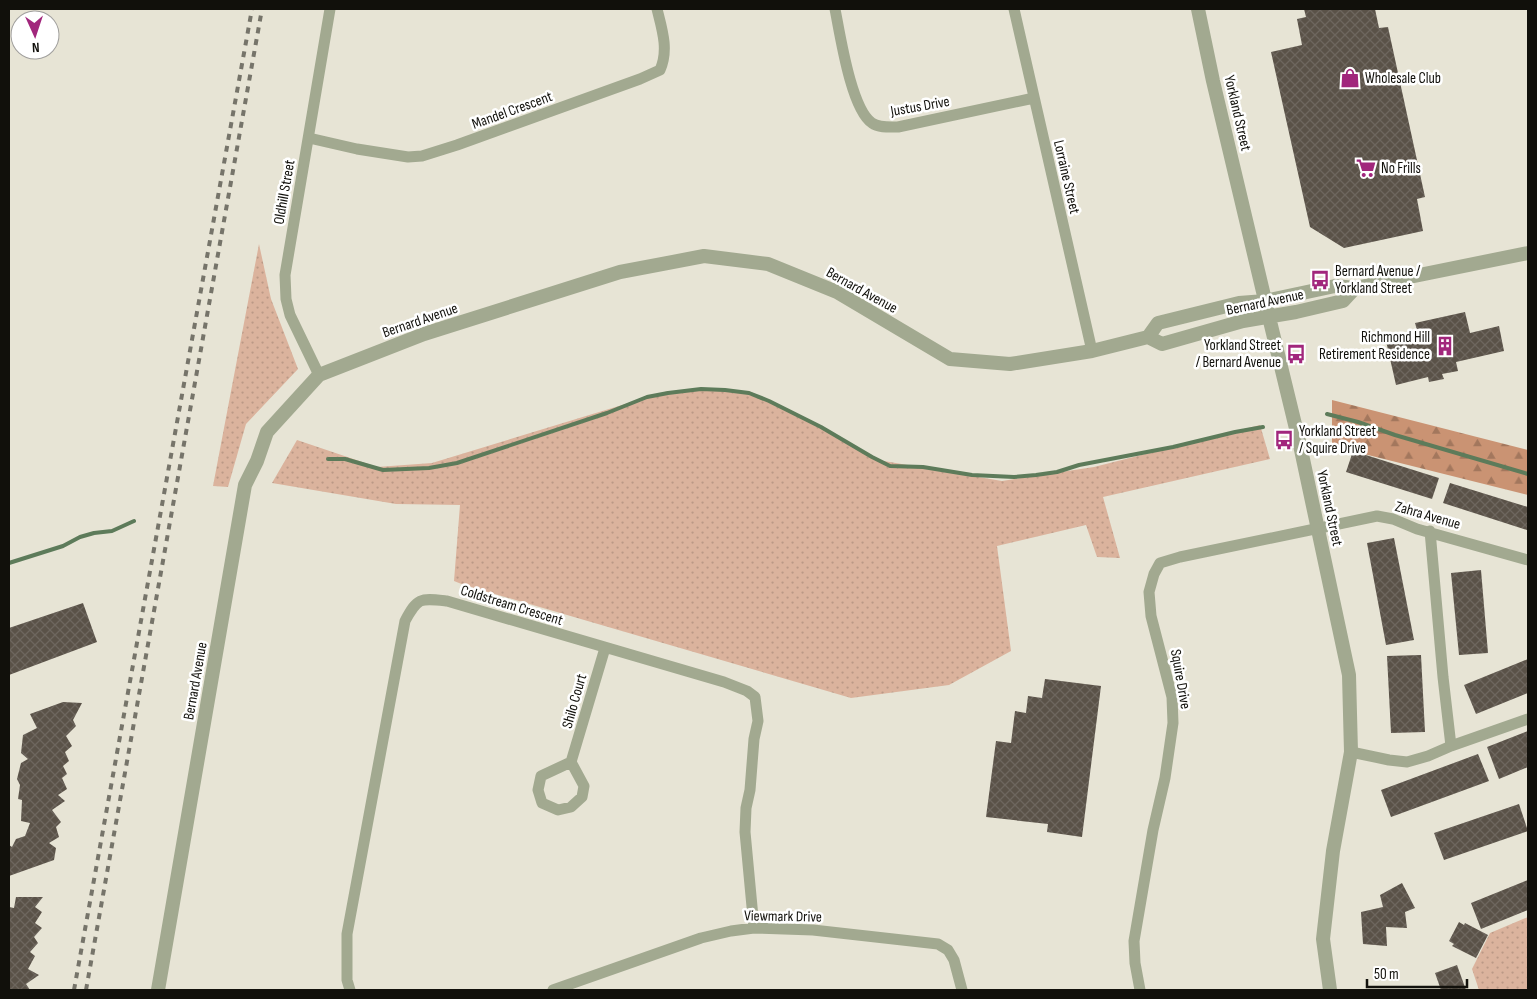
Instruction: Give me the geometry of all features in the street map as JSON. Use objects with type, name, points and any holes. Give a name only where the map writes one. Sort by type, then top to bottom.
[{"type":"street","name":"Oldhill Street","points":[[319,375],[290,315],[286,300],[285,276],[330,9]]},
{"type":"street","name":"Mandel Crescent","points":[[309,138],[357,149],[408,157],[422,156],[640,79],[660,70],[663,62],[665,44],[657,9]]},
{"type":"street","name":"Justus Drive","points":[[835,9],[855,96],[862,112],[872,123],[886,127],[898,127],[1034,98]]},
{"type":"street","name":"Lorraine Street","points":[[1014,9],[1092,351]]},
{"type":"street","name":"Yorkland Street","points":[[1198,9],[1300,445],[1348,675],[1351,752],[1333,851],[1324,939],[1330,990]]},
{"type":"street","name":"Bernard Avenue","points":[[1148,337],[1158,322],[1240,303],[1265,301],[1335,286],[1355,288],[1528,253]]},
{"type":"street","name":"Bernard Avenue","points":[[158,990],[245,485],[257,461],[267,432],[319,375],[424,334],[620,272],[704,256],[768,264],[838,292],[950,359],[1010,364],[1092,351],[1148,337],[1162,344],[1243,321],[1343,301],[1355,288]]},
{"type":"street","name":"Zahra Avenue","points":[[1317,528],[1377,516],[1393,519],[1418,529],[1528,560]]},
{"type":"street","name":"Squire Drive","points":[[1140,990],[1135,963],[1134,941],[1152,830],[1165,778],[1173,723],[1172,697],[1152,616],[1149,592],[1154,574],[1160,563],[1180,556],[1317,528]]},
{"type":"street","points":[[1430,531],[1442,677],[1451,746]]},
{"type":"street","name":"Coldstream Crescent","points":[[350,990],[347,980],[347,934],[405,621],[414,604],[420,600],[447,601],[724,682],[755,697],[758,721],[754,740],[750,790],[746,808],[745,832],[754,928]]},
{"type":"street","name":"Shilo Court","points":[[571,762],[605,648]]},
{"type":"street","points":[[1351,752],[1407,762],[1528,720]]},
{"type":"street","points":[[571,762],[584,786],[582,796],[571,807],[558,810],[542,803],[538,790],[541,776],[571,762]]},
{"type":"street","name":"Viewmark Drive","points":[[553,990],[701,938],[754,928],[813,930],[938,944],[948,950],[954,960],[962,990]]},
{"type":"green space","points":[[1332,400],[1528,450],[1528,495],[1332,446]]},
{"type":"shaded area","points":[[259,244],[271,299],[298,369],[246,424],[228,487],[213,486]]},
{"type":"shaded area","points":[[668,391],[749,391],[807,420],[878,460],[1002,481],[1094,467],[1260,425],[1270,459],[1103,497],[1120,558],[1097,557],[1086,525],[997,546],[1011,651],[949,685],[851,698],[454,581],[460,505],[396,504],[272,483],[297,440],[377,467],[432,463]]},
{"type":"shaded area","points":[[1528,917],[1528,990],[1479,990],[1472,969],[1490,933]]},
{"type":"building","points":[[1304,9],[1375,9],[1379,28],[1388,27],[1425,197],[1417,199],[1423,231],[1344,248],[1310,227],[1271,52],[1302,45],[1297,19],[1306,17]]},
{"type":"building","name":"Richmond Hill Retirement Residence","points":[[1465,312],[1470,333],[1499,326],[1504,351],[1456,362],[1458,371],[1442,374],[1444,379],[1429,382],[1428,377],[1396,385],[1386,341],[1418,334],[1415,323]]},
{"type":"building","points":[[1353,451],[1439,478],[1432,499],[1346,472]]},
{"type":"building","points":[[1450,483],[1528,507],[1527,530],[1443,503]]},
{"type":"building","points":[[1394,538],[1414,640],[1386,645],[1367,543]]},
{"type":"building","points":[[1481,570],[1488,653],[1459,655],[1451,573]]},
{"type":"building","points":[[83,603],[97,642],[9,675],[9,628]]},
{"type":"building","points":[[1421,655],[1425,732],[1391,733],[1387,656]]},
{"type":"building","points":[[1528,659],[1528,693],[1476,714],[1464,685]]},
{"type":"building","points":[[1045,679],[1101,686],[1082,837],[1047,832],[1048,824],[986,817],[996,741],[1011,743],[1015,711],[1026,713],[1028,696],[1042,698]]},
{"type":"building","points":[[63,702],[82,703],[73,720],[76,726],[66,736],[72,746],[65,752],[69,761],[63,766],[67,774],[62,778],[67,789],[58,795],[65,801],[52,810],[61,822],[56,827],[59,837],[49,843],[56,848],[54,860],[9,876],[9,845],[12,847],[16,839],[25,836],[30,823],[21,821],[22,800],[18,799],[20,785],[17,779],[21,763],[28,759],[21,753],[23,735],[37,728],[30,714]]},
{"type":"building","points":[[1528,731],[1528,767],[1499,779],[1487,747]]},
{"type":"building","points":[[1478,754],[1489,781],[1391,817],[1381,790]]},
{"type":"building","points":[[1519,804],[1528,831],[1444,860],[1434,833]]},
{"type":"building","points":[[1528,880],[1528,910],[1481,929],[1471,903]]},
{"type":"building","points":[[1402,883],[1415,908],[1405,912],[1407,928],[1386,927],[1387,946],[1363,944],[1361,912],[1383,907],[1380,895]]},
{"type":"building","points":[[16,897],[43,897],[35,907],[42,912],[35,923],[42,928],[34,937],[38,943],[30,952],[35,956],[28,969],[39,975],[26,984],[30,990],[9,990],[9,907],[14,908]]},
{"type":"building","points":[[1459,922],[1464,925],[1465,923],[1488,935],[1476,958],[1452,946],[1454,944],[1449,941]]},
{"type":"building","points":[[1457,965],[1466,990],[1441,990],[1435,973]]},
{"type":"waterway","points":[[328,459],[345,459],[383,470],[429,468],[457,463],[607,413],[647,397],[701,389],[749,393],[769,401],[821,427],[890,466],[923,467],[972,475],[1014,477],[1057,472],[1079,465],[1263,427]]},
{"type":"waterway","points":[[1327,414],[1528,474]]},
{"type":"waterway","points":[[9,563],[63,546],[80,537],[112,531],[134,521]]},
{"type":"railway","points":[[74,990],[252,9]]},
{"type":"railway","points":[[86,990],[262,9]]},
{"type":"place","name":"Wholesale Club","points":[[1350,78]]},
{"type":"place","name":"No Frills","points":[[1366,168]]},
{"type":"place","name":"Bernard Avenue / Yorkland Street","points":[[1320,280]]},
{"type":"place","name":"Richmond Hill Retirement Residence","points":[[1445,346]]},
{"type":"place","name":"Yorkland Street / Bernard Avenue","points":[[1296,354]]},
{"type":"place","name":"Yorkland Street / Squire Drive","points":[[1284,440]]}]
